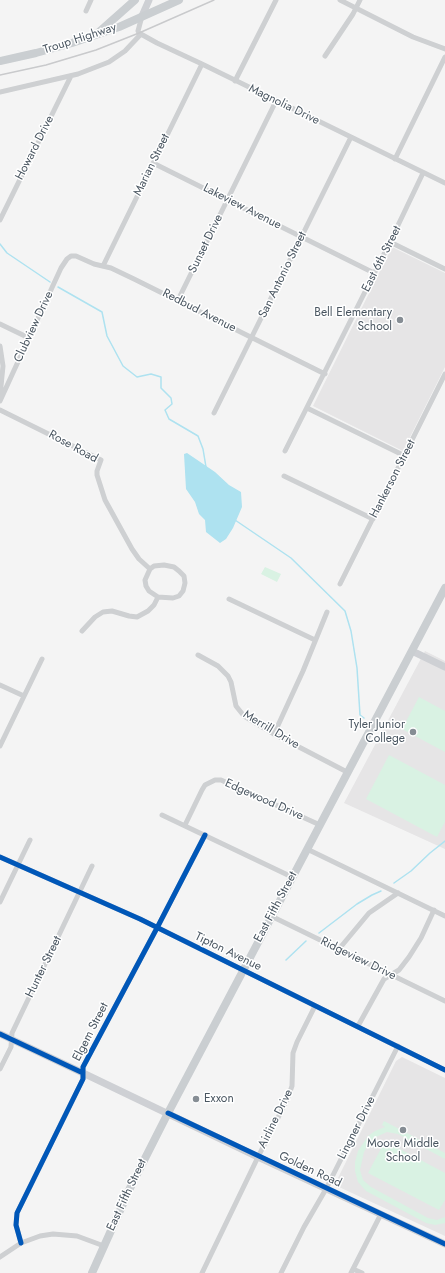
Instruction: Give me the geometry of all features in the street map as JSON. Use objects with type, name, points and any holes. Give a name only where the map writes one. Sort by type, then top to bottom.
[{"type":"main road","points":[[95,35],[135,0]]},
{"type":"main road","name":"Troup Highway","points":[[0,61],[36,53],[119,27],[179,0]]},
{"type":"main road","name":"East Fifth Street","points":[[92,1273],[136,1174],[242,970],[445,588]]},
{"type":"street","points":[[86,11],[91,0]]},
{"type":"street","points":[[0,92],[71,76],[114,60],[141,34],[138,30],[149,0]]},
{"type":"street","points":[[235,81],[276,0]]},
{"type":"street","points":[[340,0],[413,37],[445,49]]},
{"type":"street","points":[[325,56],[360,0]]},
{"type":"street","name":"Magnolia Drive","points":[[141,34],[445,184]]},
{"type":"street","points":[[395,159],[445,58]]},
{"type":"street","name":"Marian Street","points":[[103,266],[202,64]]},
{"type":"street","name":"Howard Drive","points":[[0,220],[71,76]]},
{"type":"street","name":"Sunset Drive","points":[[178,300],[276,100]]},
{"type":"street","name":"San Antonio Street","points":[[214,413],[351,137]]},
{"type":"street","name":"Lakeview Avenue","points":[[153,163],[374,273]]},
{"type":"street","name":"East 6th Street","points":[[285,451],[325,374],[424,173]]},
{"type":"street","points":[[390,242],[445,269]]},
{"type":"street","name":"Redbud Avenue","points":[[71,256],[76,256],[134,279],[325,374]]},
{"type":"street","name":"Clubview Drive","points":[[0,400],[61,268],[71,256]]},
{"type":"street","points":[[0,324],[29,338]]},
{"type":"street","points":[[0,346],[3,366],[0,400]]},
{"type":"street","name":"Hankerson Street","points":[[340,584],[445,374]]},
{"type":"street","points":[[307,408],[405,456]]},
{"type":"street","name":"Rose Road","points":[[0,410],[101,460],[97,470],[97,475],[105,500],[132,549],[150,569]]},
{"type":"street","points":[[284,476],[373,519]]},
{"type":"street","points":[[160,565],[171,566],[180,571],[185,580],[183,591],[179,596],[173,598],[158,597],[149,591],[146,586],[145,580],[150,569],[154,566],[160,565]]},
{"type":"street","points":[[82,631],[103,612],[112,611],[131,616],[142,615],[151,608],[158,597]]},
{"type":"street","points":[[229,599],[315,640]]},
{"type":"street","points":[[274,734],[303,671],[327,612]]},
{"type":"street","points":[[412,651],[445,667]]},
{"type":"street","name":"Merrill Drive","points":[[198,655],[218,666],[228,676],[236,706],[244,716],[274,734],[347,772]]},
{"type":"street","points":[[0,746],[42,659]]},
{"type":"street","points":[[0,685],[24,696]]},
{"type":"street","name":"Edgewood Drive","points":[[185,825],[205,785],[215,780],[226,781],[320,825]]},
{"type":"street","points":[[162,815],[292,877]]},
{"type":"street","name":"Elgem Street","points":[[21,1243],[16,1225],[17,1212],[83,1079],[83,1067],[205,835]]},
{"type":"street","points":[[0,902],[30,840]]},
{"type":"street","points":[[307,849],[445,916]]},
{"type":"street","name":"Tipton Avenue","points":[[0,857],[157,928],[445,1070]]},
{"type":"street","name":"Hunter Street","points":[[0,1069],[11,1047],[12,1032],[92,866]]},
{"type":"street","points":[[339,949],[369,913],[398,893]]},
{"type":"street","points":[[358,1026],[384,979],[392,976],[399,970],[409,957],[421,938],[434,910]]},
{"type":"street","name":"Ridgeview Drive","points":[[271,916],[445,1001]]},
{"type":"street","name":"Airline Drive","points":[[202,1273],[258,1157],[291,1093],[293,1079],[293,1053],[298,1038],[315,1006]]},
{"type":"street","name":"Golden Road","points":[[0,1034],[445,1244]]},
{"type":"street","name":"Lingner Drive","points":[[281,1273],[304,1226],[326,1189],[398,1046]]},
{"type":"street","points":[[362,1273],[352,1271],[380,1214]]},
{"type":"street","points":[[0,1257],[21,1243],[40,1236],[60,1234],[77,1236],[104,1246]]},
{"type":"shaded area","name":"Bell Elementary School","points":[[392,247],[445,273],[445,367],[403,451],[313,406]]},
{"type":"shaded area","name":"Tyler Junior College","points":[[425,651],[445,661],[445,849],[344,803]]},
{"type":"shaded area","name":"Moore Middle School","points":[[402,1057],[445,1078],[445,1236],[339,1187],[336,1182],[396,1061]]},
{"type":"green space","points":[[265,567],[281,574],[277,582],[261,574]]},
{"type":"green space","points":[[419,697],[445,711],[445,752],[402,729]]},
{"type":"green space","points":[[389,755],[445,785],[445,822],[437,837],[366,799]]},
{"type":"green space","points":[[384,1121],[445,1153],[445,1159],[398,1134],[387,1132],[376,1137],[369,1143],[364,1152],[360,1170],[363,1180],[371,1187],[428,1218],[437,1220],[445,1217],[445,1223],[435,1225],[426,1223],[366,1191],[358,1182],[355,1171],[355,1162],[358,1151],[368,1136],[385,1127],[382,1125]]},
{"type":"green space","points":[[385,1141],[445,1173],[445,1200],[439,1210],[368,1173]]},
{"type":"water","points":[[187,453],[215,472],[229,485],[241,492],[242,507],[233,528],[226,539],[220,543],[206,532],[205,520],[199,514],[195,502],[186,489],[184,454]]},
{"type":"waterway","points":[[0,244],[7,253],[50,282]]},
{"type":"waterway","points":[[58,287],[102,312],[107,336],[123,366],[137,377],[151,374],[161,377],[161,388],[171,398],[172,404],[165,410],[169,419],[198,436],[203,449],[206,467]]},
{"type":"waterway","points":[[235,520],[291,558],[345,611],[351,631],[357,668],[360,715],[364,718]]},
{"type":"waterway","points":[[394,883],[411,871],[445,841]]},
{"type":"waterway","points":[[319,933],[357,904],[381,891]]},
{"type":"waterway","points":[[286,960],[306,941]]},
{"type":"railway","points":[[0,75],[46,65],[96,50],[214,0]]},
{"type":"cycle path","points":[[21,1243],[16,1225],[17,1213],[83,1079],[83,1067],[205,835]]},
{"type":"cycle path","points":[[0,857],[140,919],[445,1070]]},
{"type":"cycle path","points":[[0,1034],[83,1073]]},
{"type":"cycle path","points":[[168,1113],[445,1244]]},
{"type":"place","name":"Bell Elementary School","points":[[400,320]]},
{"type":"place","name":"Tyler Junior College","points":[[413,732]]},
{"type":"place","name":"Exxon","points":[[196,1099]]},
{"type":"place","name":"Moore Middle School","points":[[403,1130]]}]
